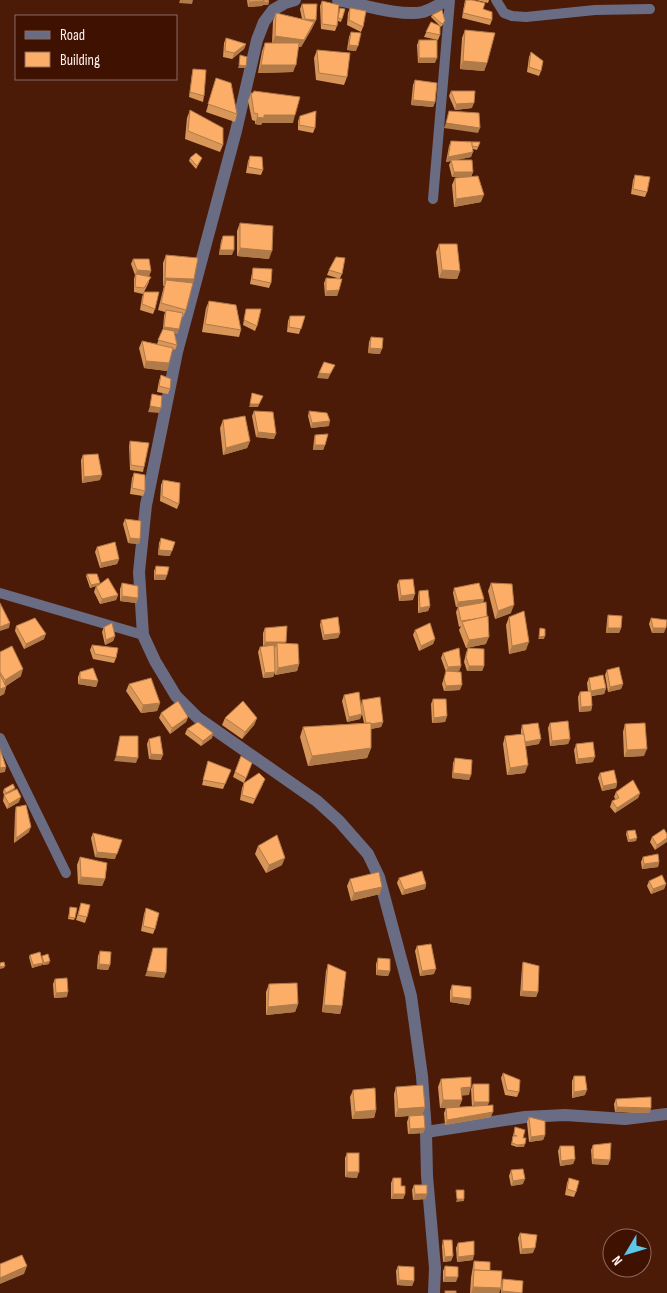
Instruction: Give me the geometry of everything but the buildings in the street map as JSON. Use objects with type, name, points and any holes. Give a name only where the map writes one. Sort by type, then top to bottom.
[{"type":"street","points":[[294,0],[273,10],[264,22],[257,40],[236,130],[177,352],[146,505],[139,572],[143,635],[155,661],[176,696],[198,718],[317,801],[339,821],[368,854],[379,877],[411,996],[422,1076],[427,1176],[435,1268],[434,1293]]},
{"type":"street","points":[[338,0],[402,12],[421,12],[434,8],[448,0]]},
{"type":"street","points":[[433,199],[448,0]]},
{"type":"street","points":[[496,0],[504,13],[512,16],[526,17],[595,10],[650,9]]},
{"type":"street","points":[[0,593],[143,635]]},
{"type":"street","points":[[0,738],[66,873]]},
{"type":"street","points":[[426,1132],[525,1116],[565,1115],[625,1119],[667,1114]]}]
